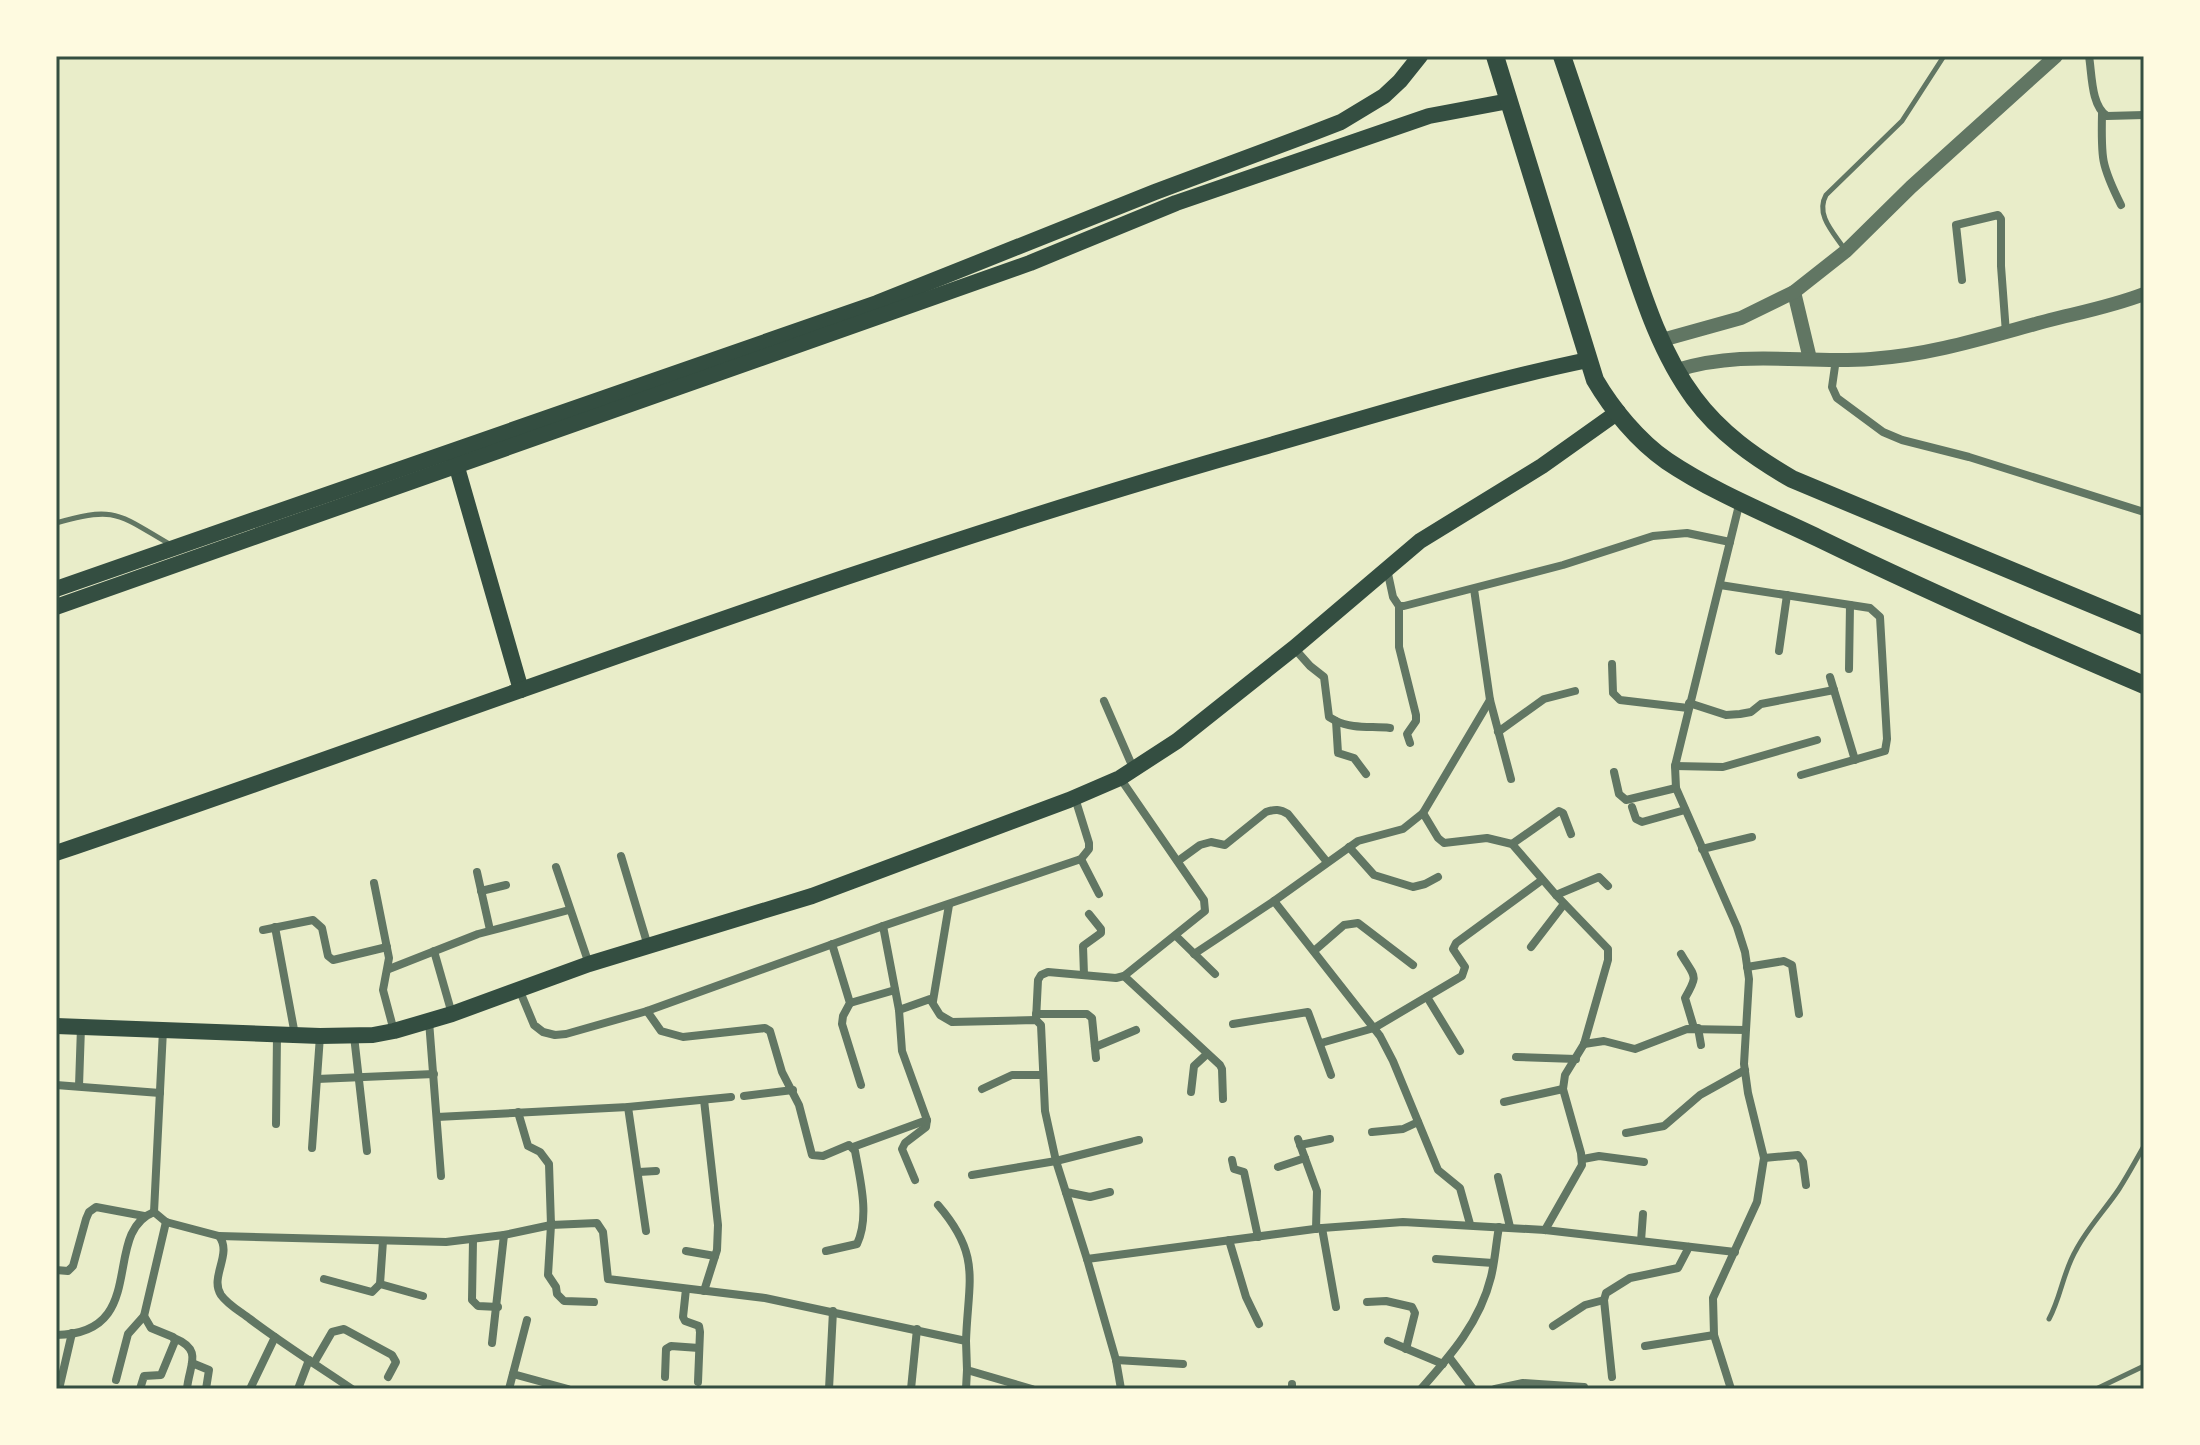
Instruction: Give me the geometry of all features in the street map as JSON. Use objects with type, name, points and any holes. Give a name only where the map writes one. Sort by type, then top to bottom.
[{"type":"main road","points":[[56,607],[877,303],[1155,192],[1331,126],[1384,96],[1420,56]]},
{"type":"main road","points":[[1495,56],[1595,380],[1618,412],[1665,459],[1740,501],[1950,601],[2144,685]]},
{"type":"main road","points":[[1562,56],[1637,278],[1662,340],[1693,397],[1717,425],[1762,462],[1792,479],[2144,626]]},
{"type":"main road","points":[[56,589],[175,547],[455,459],[1030,263],[1226,186],[1429,116],[1509,101]]},
{"type":"main road","points":[[56,853],[521,690],[1087,498],[1514,375],[1588,360]]},
{"type":"main road","points":[[56,1026],[295,1036],[354,1036],[394,1031],[452,1014],[589,964],[812,896],[1075,798],[1127,774],[1177,741],[1433,531],[1504,491],[1618,412]]},
{"type":"main road","points":[[455,459],[521,690]]},
{"type":"street","points":[[1662,340],[1741,318],[1794,292],[1846,251],[1911,187],[2056,56]]},
{"type":"street","points":[[2089,56],[2097,104],[2102,114],[2101,157],[2106,176],[2121,205]]},
{"type":"street","points":[[2102,114],[2144,115]]},
{"type":"street","points":[[1962,280],[1956,225],[1998,215],[2001,219],[2000,254],[2006,333]]},
{"type":"street","points":[[1794,292],[1810,359]]},
{"type":"street","points":[[1677,370],[1708,361],[1742,358],[1868,360],[1914,354],[1949,348],[2116,305],[2144,294]]},
{"type":"street","points":[[1836,359],[1832,387],[1837,398],[1883,432],[2144,512]]},
{"type":"street","points":[[1731,1389],[1714,1335],[1713,1298],[1757,1202],[1764,1158],[1745,1070],[1747,967],[1737,927],[1676,788],[1675,766],[1740,501]]},
{"type":"street","points":[[1399,606],[1563,565],[1653,536],[1687,533],[1730,542]]},
{"type":"street","points":[[1387,568],[1393,597],[1399,606],[1399,647],[1416,715],[1416,721],[1407,734],[1410,743]]},
{"type":"street","points":[[1720,585],[1870,608],[1880,617],[1887,739],[1885,751],[1801,775]]},
{"type":"street","points":[[1474,589],[1490,700],[1511,779]]},
{"type":"street","points":[[1779,651],[1787,595]]},
{"type":"street","points":[[1849,669],[1850,605]]},
{"type":"street","points":[[1294,648],[1324,677],[1329,717],[1347,727],[1368,725],[1390,728]]},
{"type":"street","points":[[1612,664],[1613,693],[1620,700],[1688,705],[1726,715],[1751,712],[1761,704],[1834,690]]},
{"type":"street","points":[[1830,677],[1855,760]]},
{"type":"street","points":[[1498,732],[1544,699],[1575,691]]},
{"type":"street","points":[[1194,954],[1358,841],[1403,829],[1423,813],[1490,700]]},
{"type":"street","points":[[1104,701],[1127,774],[1206,906],[1203,915],[1124,976],[1116,978],[1048,972],[1038,980],[1036,1017],[1041,1025],[1045,1111],[1056,1161],[1116,1360],[1121,1389]]},
{"type":"street","points":[[1336,721],[1338,753],[1354,758],[1366,774]]},
{"type":"street","points":[[1675,766],[1723,767],[1817,740]]},
{"type":"street","points":[[1614,772],[1619,794],[1626,800],[1676,788]]},
{"type":"street","points":[[519,988],[534,1025],[543,1032],[555,1035],[647,1011],[1081,859],[1089,849],[1089,843],[1075,798]]},
{"type":"street","points":[[1632,807],[1636,819],[1642,822],[1685,810]]},
{"type":"street","points":[[1178,861],[1200,845],[1211,842],[1225,845],[1266,812],[1282,810],[1327,862]]},
{"type":"street","points":[[1512,844],[1559,811],[1563,813],[1571,834]]},
{"type":"street","points":[[1423,813],[1444,843],[1487,838],[1512,844],[1608,949],[1608,960],[1584,1044],[1565,1075],[1563,1089],[1583,1159],[1580,1171],[1545,1230]]},
{"type":"street","points":[[1702,849],[1752,837]]},
{"type":"street","points":[[1349,847],[1374,875],[1413,887],[1438,877]]},
{"type":"street","points":[[621,856],[648,946]]},
{"type":"street","points":[[1081,859],[1099,894]]},
{"type":"street","points":[[556,867],[589,964]]},
{"type":"street","points":[[477,872],[490,930]]},
{"type":"street","points":[[1556,895],[1599,877],[1608,886]]},
{"type":"street","points":[[1321,1043],[1374,1028],[1462,976],[1464,963],[1453,949],[1456,943],[1542,880]]},
{"type":"street","points":[[374,883],[389,969],[383,990],[394,1031]]},
{"type":"street","points":[[481,891],[506,885]]},
{"type":"street","points":[[1274,901],[1374,1028],[1393,1061],[1438,1170],[1460,1188],[1470,1224]]},
{"type":"street","points":[[1531,947],[1564,904]]},
{"type":"street","points":[[949,905],[933,1001],[940,1015],[952,1022],[1087,1014],[1092,1018],[1096,1058]]},
{"type":"street","points":[[389,969],[490,930],[569,910]]},
{"type":"street","points":[[1084,975],[1083,946],[1101,933],[1089,914]]},
{"type":"street","points":[[263,930],[313,920],[318,922],[328,956],[333,960],[387,947]]},
{"type":"street","points":[[1314,951],[1344,925],[1358,923],[1413,965]]},
{"type":"street","points":[[883,926],[899,1010],[902,1051],[927,1120],[926,1127],[902,1149],[915,1180]]},
{"type":"street","points":[[275,927],[295,1036]]},
{"type":"street","points":[[1176,936],[1215,974]]},
{"type":"street","points":[[832,944],[850,1003],[842,1024],[861,1085]]},
{"type":"street","points":[[434,951],[452,1014]]},
{"type":"street","points":[[1681,954],[1695,979],[1685,998],[1701,1045]]},
{"type":"street","points":[[1747,967],[1784,961],[1792,965],[1799,1014]]},
{"type":"street","points":[[1124,976],[1220,1065],[1223,1099]]},
{"type":"street","points":[[850,1003],[895,990]]},
{"type":"street","points":[[1427,997],[1460,1051]]},
{"type":"street","points":[[899,1010],[923,1001],[933,1001]]},
{"type":"street","points":[[647,1011],[661,1031],[683,1037],[765,1028],[773,1037],[782,1072],[793,1090],[812,1155],[823,1156],[849,1145],[853,1147],[927,1120]]},
{"type":"street","points":[[1233,1024],[1308,1012],[1331,1075]]},
{"type":"street","points":[[429,1021],[441,1176]]},
{"type":"street","points":[[79,1086],[81,1026]]},
{"type":"street","points":[[1584,1044],[1604,1041],[1635,1049],[1679,1031],[1696,1028],[1745,1030]]},
{"type":"street","points":[[154,1212],[163,1029]]},
{"type":"street","points":[[1095,1047],[1136,1030]]},
{"type":"street","points":[[276,1124],[277,1035]]},
{"type":"street","points":[[312,1148],[320,1036]]},
{"type":"street","points":[[354,1036],[367,1151]]},
{"type":"street","points":[[1191,1092],[1194,1066],[1207,1054]]},
{"type":"street","points":[[1516,1057],[1576,1059]]},
{"type":"street","points":[[1626,1133],[1664,1126],[1707,1090],[1745,1070]]},
{"type":"street","points":[[317,1079],[434,1074]]},
{"type":"street","points":[[982,1089],[1012,1075],[1043,1075]]},
{"type":"street","points":[[56,1085],[160,1093]]},
{"type":"street","points":[[1504,1102],[1563,1089]]},
{"type":"street","points":[[744,1096],[793,1090]]},
{"type":"street","points":[[437,1117],[628,1107],[731,1097]]},
{"type":"street","points":[[704,1100],[717,1199],[715,1256],[704,1291]]},
{"type":"street","points":[[628,1107],[646,1231]]},
{"type":"street","points":[[518,1112],[528,1146],[546,1157],[549,1164],[551,1225],[548,1275],[564,1301],[594,1302]]},
{"type":"street","points":[[1372,1132],[1403,1129],[1418,1122]]},
{"type":"street","points":[[1330,1139],[1299,1142],[1317,1191],[1319,1229],[1336,1307]]},
{"type":"street","points":[[972,1175],[1056,1161],[1139,1140]]},
{"type":"street","points":[[826,1251],[857,1244],[862,1235],[861,1185],[853,1147]]},
{"type":"street","points":[[1764,1158],[1798,1155],[1803,1162],[1806,1185]]},
{"type":"street","points":[[1583,1159],[1599,1156],[1644,1162]]},
{"type":"street","points":[[1278,1167],[1305,1158]]},
{"type":"street","points":[[1232,1160],[1234,1169],[1244,1172],[1258,1237]]},
{"type":"street","points":[[639,1172],[656,1171]]},
{"type":"street","points":[[1498,1177],[1510,1227]]},
{"type":"street","points":[[1066,1192],[1090,1197],[1110,1192]]},
{"type":"street","points":[[938,1205],[958,1227],[966,1247],[970,1286],[966,1389]]},
{"type":"street","points":[[56,1270],[68,1271],[73,1266],[86,1219],[96,1207],[144,1216]]},
{"type":"street","points":[[56,1335],[97,1326],[104,1321],[112,1308],[134,1229],[144,1216],[154,1212]]},
{"type":"street","points":[[154,1212],[166,1222],[219,1236],[383,1241],[473,1240],[551,1225],[597,1223],[603,1232],[608,1279],[765,1298],[966,1341]]},
{"type":"street","points":[[1641,1241],[1643,1214]]},
{"type":"street","points":[[116,1380],[128,1334],[144,1316],[166,1222]]},
{"type":"street","points":[[1087,1259],[1319,1229],[1403,1222],[1545,1230],[1735,1252]]},
{"type":"street","points":[[1421,1389],[1463,1340],[1479,1312],[1491,1277],[1499,1227]]},
{"type":"street","points":[[492,1343],[504,1235]]},
{"type":"street","points":[[219,1236],[225,1250],[218,1284],[222,1296],[275,1337],[352,1389]]},
{"type":"street","points":[[473,1240],[472,1300],[478,1306],[498,1307]]},
{"type":"street","points":[[1229,1240],[1236,1269],[1259,1324]]},
{"type":"street","points":[[324,1279],[372,1292],[380,1284],[383,1241]]},
{"type":"street","points":[[1553,1326],[1585,1305],[1604,1300],[1613,1287],[1630,1278],[1678,1268],[1689,1247]]},
{"type":"street","points":[[686,1251],[715,1256]]},
{"type":"street","points":[[1436,1259],[1493,1263]]},
{"type":"street","points":[[380,1284],[423,1296]]},
{"type":"street","points":[[686,1289],[683,1317],[685,1321],[699,1326],[698,1382]]},
{"type":"street","points":[[1604,1300],[1612,1377]]},
{"type":"street","points":[[1367,1302],[1386,1301],[1412,1307],[1415,1313],[1406,1349]]},
{"type":"street","points":[[829,1389],[833,1311]]},
{"type":"street","points":[[144,1316],[151,1328],[187,1343],[192,1350],[187,1389]]},
{"type":"street","points":[[509,1389],[527,1320]]},
{"type":"street","points":[[298,1389],[311,1362],[332,1332],[344,1329],[392,1355],[396,1362],[388,1377]]},
{"type":"street","points":[[911,1389],[917,1329]]},
{"type":"street","points":[[59,1389],[72,1333]]},
{"type":"street","points":[[1645,1346],[1714,1335]]},
{"type":"street","points":[[250,1389],[275,1337]]},
{"type":"street","points":[[140,1389],[144,1376],[161,1375],[174,1338]]},
{"type":"street","points":[[1388,1341],[1446,1360],[1473,1389]]},
{"type":"street","points":[[665,1377],[666,1349],[671,1346],[699,1348]]},
{"type":"street","points":[[1116,1360],[1183,1364]]},
{"type":"street","points":[[192,1363],[209,1370],[206,1389]]},
{"type":"street","points":[[967,1370],[1032,1389]]},
{"type":"street","points":[[513,1374],[568,1389]]},
{"type":"street","points":[[1495,1389],[1523,1383],[1584,1387]]},
{"type":"lane","points":[[1846,251],[1821,210],[1826,195],[1902,121],[1944,56]]},
{"type":"lane","points":[[56,523],[86,514],[108,513],[129,520],[175,547]]},
{"type":"lane","points":[[2049,1319],[2061,1294],[2074,1251],[2118,1190],[2144,1146]]},
{"type":"lane","points":[[2096,1389],[2144,1366]]}]
